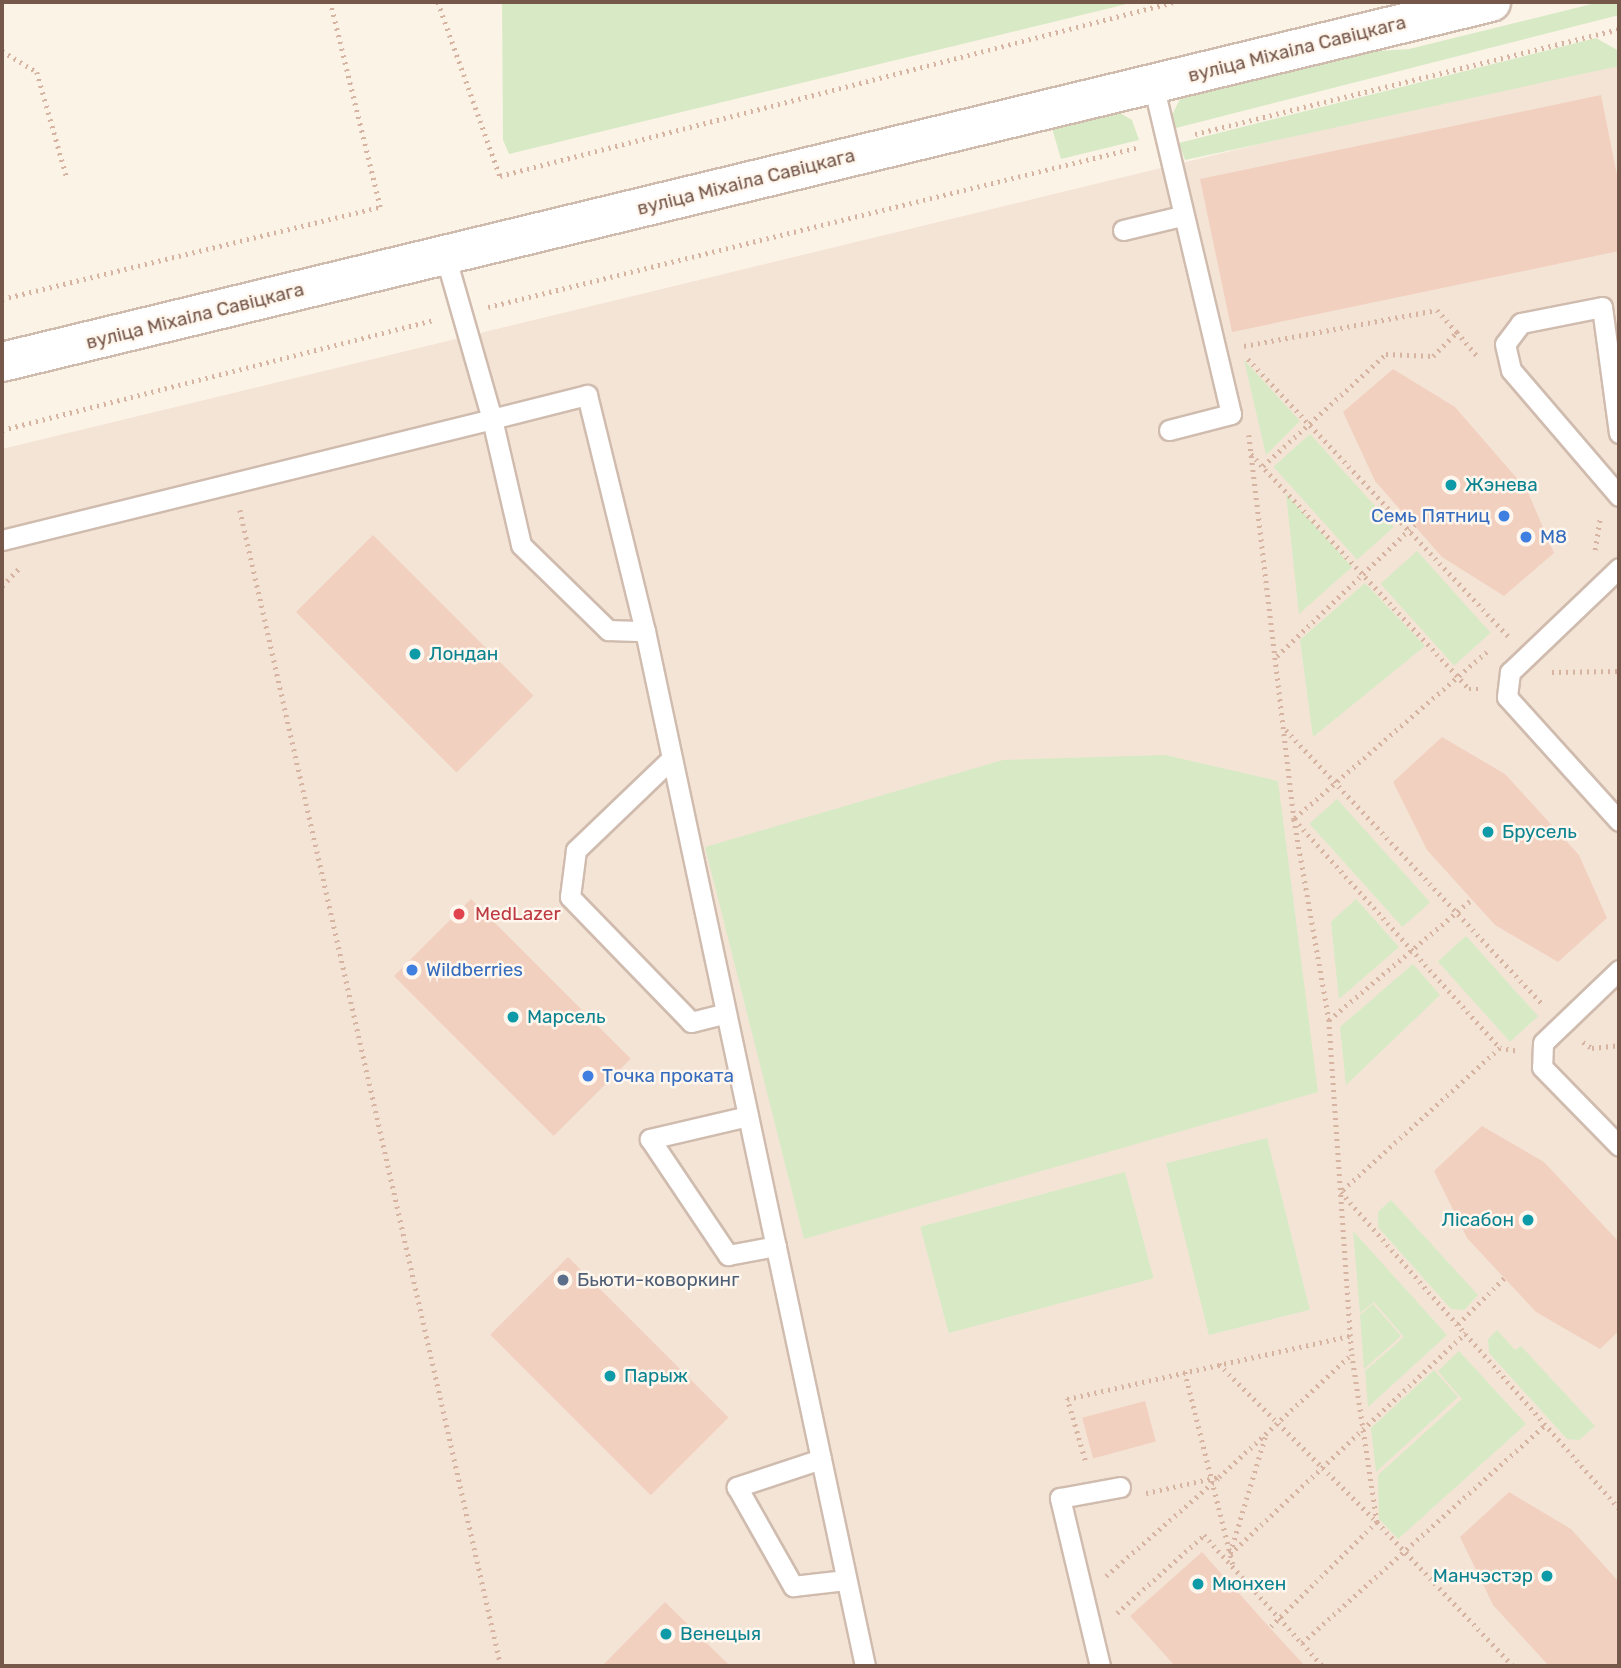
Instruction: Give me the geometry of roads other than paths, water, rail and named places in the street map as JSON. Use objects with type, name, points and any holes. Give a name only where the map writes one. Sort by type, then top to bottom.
[{"type":"street","name":"вуліца Міхаіла Савіцкага","points":[[2,362],[1491,2]]},
{"type":"lane","points":[[1153,84],[1181,216],[1231,414],[1168,430]]},
{"type":"lane","points":[[1123,230],[1181,216]]},
{"type":"lane","points":[[445,255],[492,419],[522,545],[608,630],[645,631]]},
{"type":"lane","points":[[1619,433],[1602,307],[1521,323],[1505,344],[1511,370],[1619,496]]},
{"type":"lane","points":[[2,540],[587,395],[645,631],[724,1014],[748,1115],[865,1666]]},
{"type":"lane","points":[[1619,568],[1510,672],[1507,697],[1619,821]]},
{"type":"lane","points":[[671,759],[576,850],[570,897],[691,1022],[724,1014]]},
{"type":"lane","points":[[1619,970],[1543,1043],[1542,1067],[1619,1146]]},
{"type":"lane","points":[[748,1115],[650,1139],[728,1255],[776,1246]]},
{"type":"lane","points":[[821,1459],[737,1487],[793,1586],[846,1580]]},
{"type":"lane","points":[[1100,1666],[1060,1498],[1129,1491]]},
{"type":"place","name":"Жэнева","points":[[1451,485]]},
{"type":"place","name":"Семь Пятниц","points":[[1504,516]]},
{"type":"place","name":"М8","points":[[1526,537]]},
{"type":"place","name":"Лондан","points":[[415,654]]},
{"type":"place","name":"Брусель","points":[[1488,832]]},
{"type":"place","name":"MedLazer","points":[[459,914]]},
{"type":"place","name":"Wildberries","points":[[412,970]]},
{"type":"place","name":"Марсель","points":[[513,1017]]},
{"type":"place","name":"Точка проката","points":[[588,1076]]},
{"type":"place","name":"Лісабон","points":[[1528,1220]]},
{"type":"place","name":"Бьюти-коворкинг","points":[[563,1280]]},
{"type":"place","name":"Парыж","points":[[610,1376]]},
{"type":"place","name":"Манчэстэр","points":[[1547,1576]]},
{"type":"place","name":"Мюнхен","points":[[1198,1584]]},
{"type":"place","name":"Венецыя","points":[[666,1634]]}]
